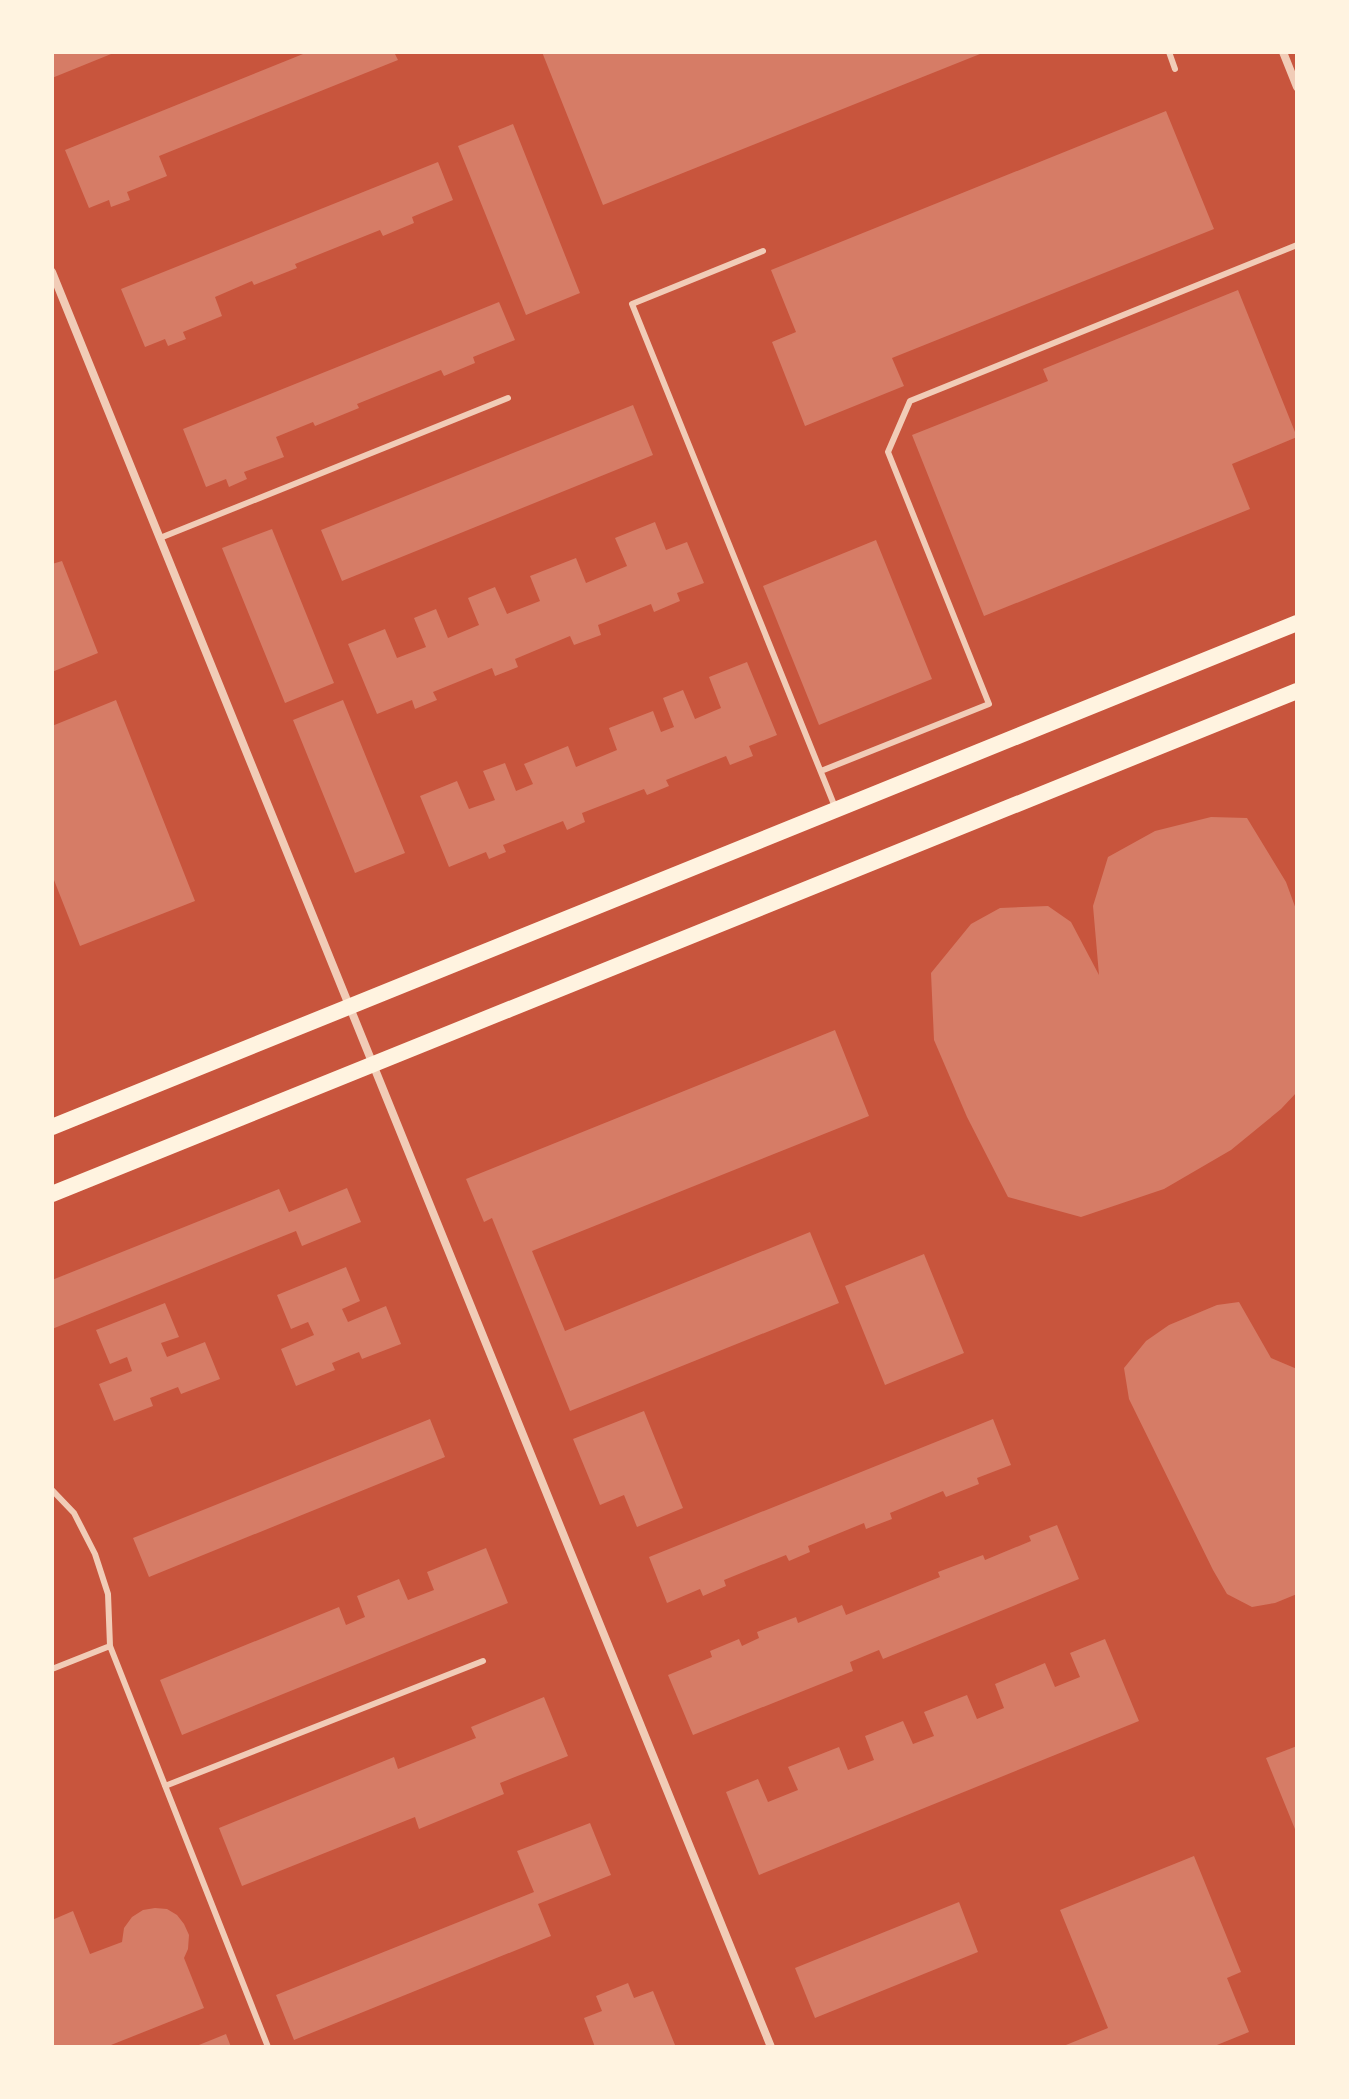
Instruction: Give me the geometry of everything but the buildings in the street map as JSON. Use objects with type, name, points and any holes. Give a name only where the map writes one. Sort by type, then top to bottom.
[{"type":"main road","points":[[52,1127],[1297,623]]},
{"type":"main road","points":[[52,1194],[1297,691]]},
{"type":"street","points":[[1283,52],[1297,87]]},
{"type":"street","points":[[52,272],[771,2047]]},
{"type":"lane","points":[[1169,52],[1175,69]]},
{"type":"lane","points":[[821,771],[989,704],[888,452],[910,401],[1297,245]]},
{"type":"lane","points":[[763,251],[632,304],[837,811]]},
{"type":"lane","points":[[160,538],[508,398]]},
{"type":"lane","points":[[52,1490],[74,1513],[95,1554],[108,1594],[110,1646],[268,2047]]},
{"type":"lane","points":[[52,1669],[110,1646]]},
{"type":"lane","points":[[165,1786],[483,1661]]}]
